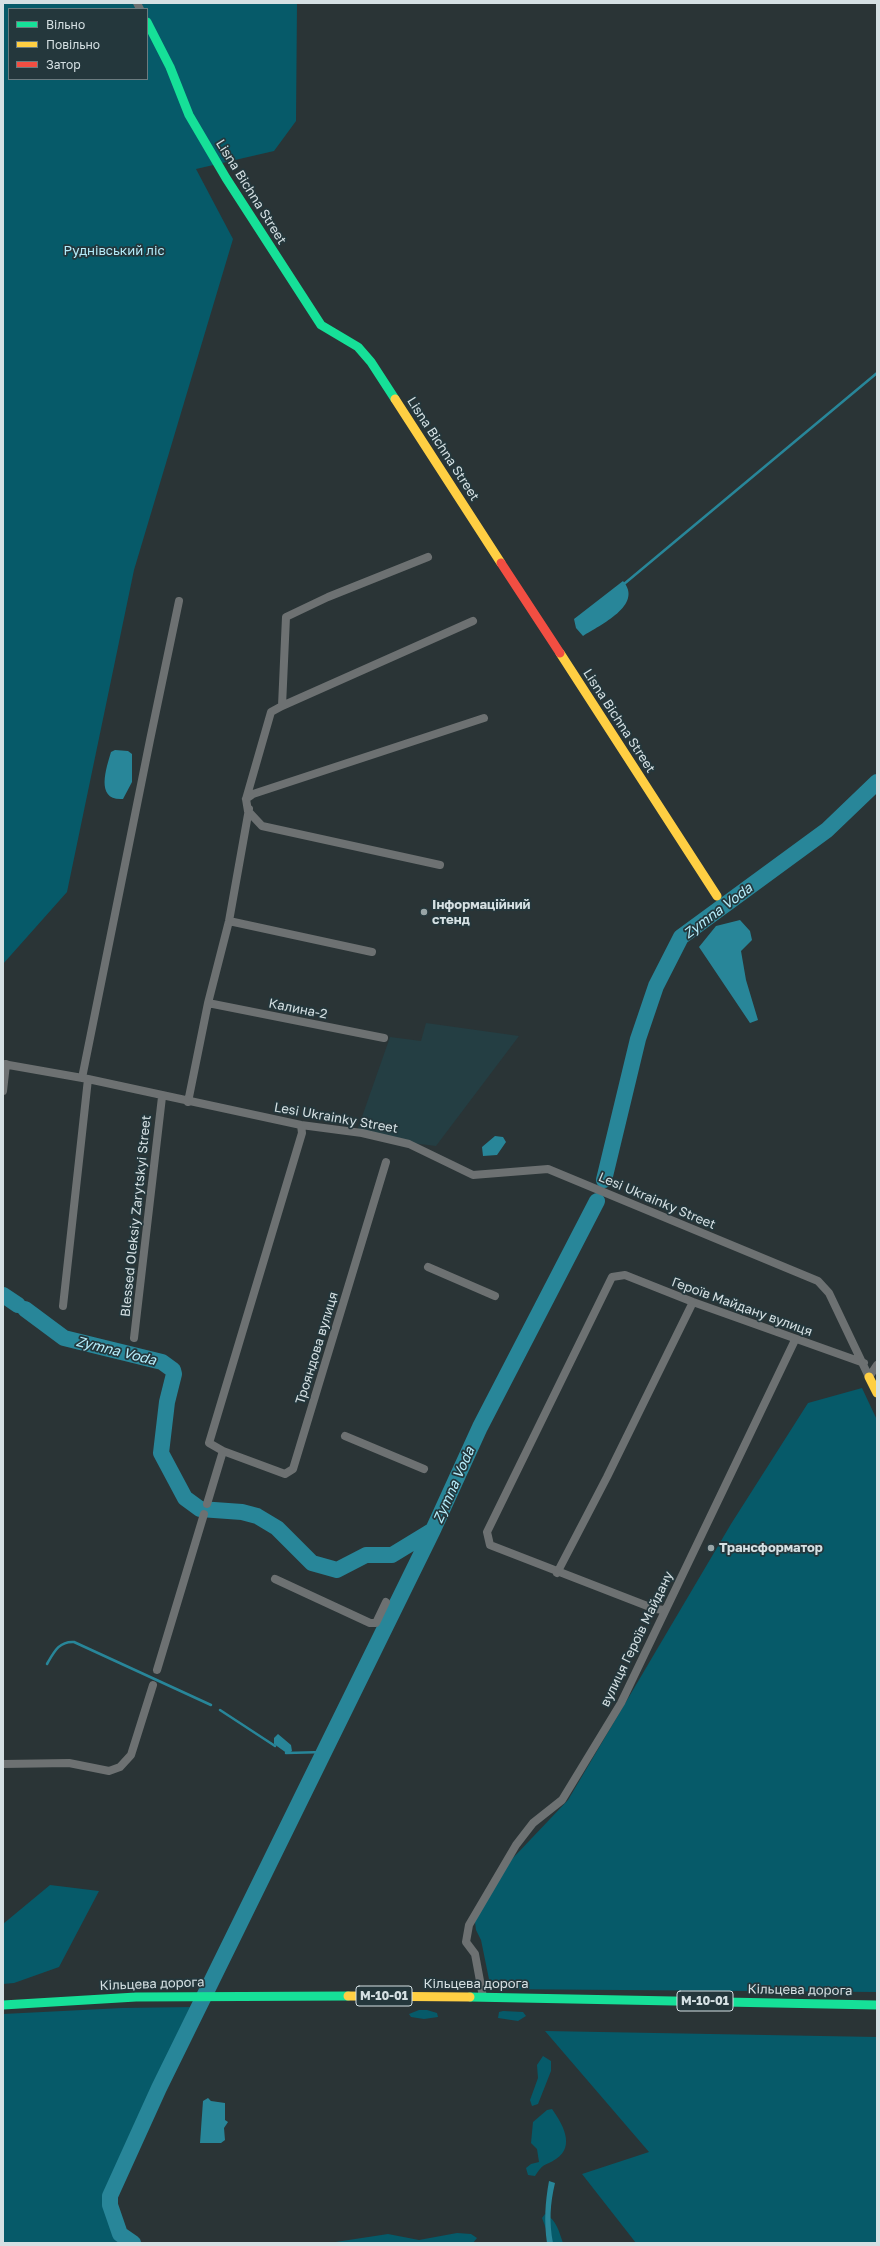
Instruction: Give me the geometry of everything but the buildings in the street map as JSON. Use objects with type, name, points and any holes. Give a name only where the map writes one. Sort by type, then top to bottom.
[{"type":"main road","name":"Lisna Bichna Street","points":[[148,24],[170,67],[189,115],[239,198],[321,325],[358,347],[371,362],[717,896]]},
{"type":"main road","points":[[869,1377],[877,1393]]},
{"type":"main road","name":"Кільцева дорога","points":[[3,2005],[55,2000],[230,1995],[483,1997],[877,2005]]},
{"type":"street","points":[[282,706],[286,617],[328,597],[428,557]]},
{"type":"street","points":[[63,1306],[85,1079],[150,740],[179,601]]},
{"type":"street","points":[[188,1102],[208,1003],[229,921],[248,811],[249,797],[271,712],[473,621]]},
{"type":"street","points":[[249,797],[484,718]]},
{"type":"street","points":[[248,811],[262,826],[440,865]]},
{"type":"street","points":[[229,921],[372,952]]},
{"type":"street","name":"Калина-2","points":[[208,1003],[384,1038]]},
{"type":"street","points":[[3,1091],[5,1064]]},
{"type":"street","name":"Lesi Ukrainky Street","points":[[5,1064],[85,1079],[162,1097],[301,1125],[362,1133],[409,1144],[473,1175],[548,1169],[818,1281],[829,1293],[864,1363],[869,1377]]},
{"type":"street","name":"Blessed Oleksiy Zarytskyi Street","points":[[134,1338],[162,1097]]},
{"type":"street","name":"Трояндова вулиця","points":[[301,1125],[302,1133],[209,1443],[223,1451],[285,1474],[293,1469],[386,1162]]},
{"type":"street","points":[[428,1267],[495,1296]]},
{"type":"street","name":"Героїв Майдану вулиця","points":[[557,1573],[490,1545],[487,1532],[612,1277],[625,1275],[796,1340],[864,1363]]},
{"type":"street","points":[[665,1610],[655,1610],[557,1573],[607,1477],[693,1302]]},
{"type":"street","name":"вулиця Героїв Майдану","points":[[483,1997],[476,1958],[466,1942],[469,1925],[516,1845],[533,1823],[562,1800],[621,1703],[796,1340]]},
{"type":"street","points":[[869,1377],[877,1365]]},
{"type":"street","points":[[345,1436],[424,1469]]},
{"type":"street","points":[[207,1504],[223,1451]]},
{"type":"street","points":[[157,1670],[204,1514]]},
{"type":"street","points":[[275,1579],[370,1623],[376,1623],[386,1602]]},
{"type":"street","points":[[3,1764],[69,1762],[109,1771],[120,1767],[131,1755],[153,1684]]},
{"type":"shaded area","points":[[623,581],[628,590],[628,598],[624,606],[609,620],[583,636],[576,628],[574,619]]},
{"type":"shaded area","points":[[115,750],[128,751],[132,754],[132,782],[123,799],[114,798],[109,795],[105,783],[105,775],[111,752]]},
{"type":"shaded area","points":[[740,920],[750,931],[752,940],[741,951],[746,980],[758,1020],[750,1023],[699,947],[716,926]]},
{"type":"shaded area","points":[[426,1023],[519,1036],[436,1146],[396,1141],[357,1131],[390,1037],[421,1041]]},
{"type":"shaded area","points":[[495,1136],[503,1137],[506,1142],[497,1155],[483,1156],[482,1147]]},
{"type":"shaded area","points":[[278,1734],[291,1745],[292,1751],[288,1754],[274,1744],[274,1738]]},
{"type":"shaded area","points":[[208,2098],[211,2101],[225,2103],[225,2120],[228,2122],[224,2128],[225,2140],[221,2143],[200,2143],[203,2101]]},
{"type":"shaded area","points":[[549,2181],[555,2183],[551,2213],[553,2243],[547,2243],[545,2227]]},
{"type":"green space","name":"Руднівський ліс","points":[[3,3],[297,3],[296,121],[274,151],[196,169],[233,239],[134,570],[67,892],[3,964]]},
{"type":"green space","points":[[862,1388],[877,1420],[877,1992],[491,1989],[481,1940],[476,1930],[474,1914],[512,1859],[568,1800],[731,1524],[808,1403]]},
{"type":"green space","points":[[50,1885],[99,1891],[59,1967],[14,1983],[3,1984],[3,1924]]},
{"type":"green space","points":[[194,2007],[106,2194],[114,2234],[123,2243],[3,2243],[3,2014],[122,2008]]},
{"type":"green space","points":[[419,2010],[427,2010],[437,2013],[438,2017],[424,2019],[411,2017],[409,2014]]},
{"type":"green space","points":[[499,2012],[523,2012],[526,2016],[518,2021],[498,2018]]},
{"type":"green space","points":[[545,2031],[877,2037],[877,2243],[636,2243],[582,2174],[649,2152]]},
{"type":"green space","points":[[543,2056],[551,2061],[551,2071],[538,2104],[532,2106],[530,2100],[538,2078],[537,2065]]},
{"type":"green space","points":[[552,2109],[560,2121],[565,2134],[565,2148],[562,2154],[543,2166],[535,2176],[528,2175],[526,2168],[531,2164],[539,2162],[537,2149],[531,2143],[533,2122],[547,2110]]},
{"type":"green space","points":[[545,2214],[555,2223],[563,2243],[549,2243],[548,2234],[542,2218]]},
{"type":"green space","points":[[457,2233],[471,2234],[477,2238],[473,2243],[329,2243],[388,2234],[419,2240]]},
{"type":"waterway","points":[[624,584],[877,373]]},
{"type":"waterway","name":"Zymna Voda","points":[[604,1180],[638,1039],[656,986],[681,937],[827,830],[877,782]]},
{"type":"waterway","name":"Zymna Voda","points":[[25,1309],[64,1338],[162,1362],[173,1370],[174,1374],[167,1402],[161,1453],[185,1498],[200,1509],[242,1512],[257,1516],[277,1528],[312,1563],[337,1570],[366,1555],[392,1555],[433,1530],[480,1427],[597,1201]]},
{"type":"waterway","name":"Zymna Voda","points":[[3,1295],[18,1305]]},
{"type":"waterway","points":[[133,2243],[120,2234],[110,2205],[110,2196],[159,2088],[433,1530]]},
{"type":"waterway","points":[[47,1664],[61,1645],[64,1643],[74,1642],[211,1705]]},
{"type":"waterway","points":[[220,1710],[275,1746]]},
{"type":"waterway","points":[[286,1753],[324,1752]]},
{"type":"traffic: fast","points":[[148,24],[170,67],[189,115],[226,178],[321,325],[358,347],[371,362],[395,399]]},
{"type":"traffic: fast","points":[[3,2005],[136,1997],[348,1996]]},
{"type":"traffic: fast","points":[[470,1997],[877,2005]]},
{"type":"traffic: slow","points":[[395,399],[501,563]]},
{"type":"traffic: slow","points":[[560,653],[717,896]]},
{"type":"traffic: slow","points":[[869,1377],[877,1393]]},
{"type":"traffic: slow","points":[[348,1996],[470,1997]]},
{"type":"traffic: jam","points":[[501,563],[560,653]]},
{"type":"place","name":"Інформаційний стенд","points":[[424,912]]},
{"type":"place","name":"Трансформатор","points":[[711,1548]]}]
